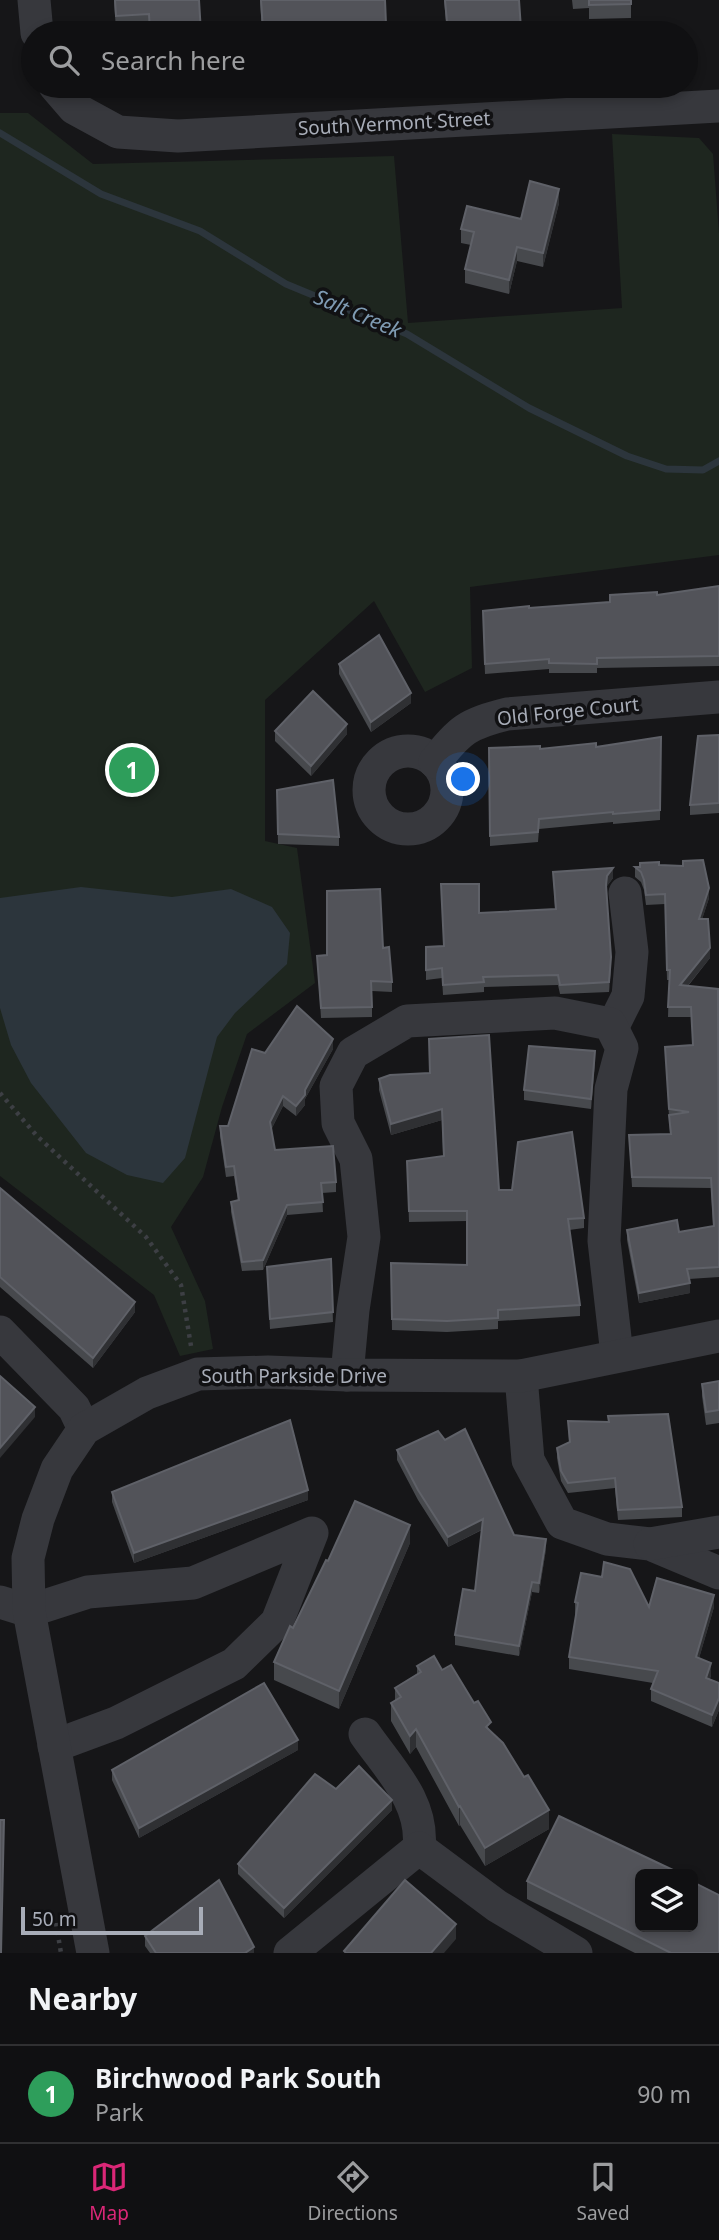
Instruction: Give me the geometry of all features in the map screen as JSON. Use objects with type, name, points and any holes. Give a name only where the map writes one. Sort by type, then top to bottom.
[{"type":"street","points":[[34,0],[36,21]]},
{"type":"street","name":"South Vermont Street","points":[[67,98],[118,132],[178,136],[719,106]]},
{"type":"street","name":"Old Forge Court","points":[[435,762],[453,738],[477,721],[497,716],[719,697]]},
{"type":"street","points":[[612,1028],[628,996],[632,952],[625,892]]},
{"type":"street","points":[[347,1375],[364,1237],[356,1159],[338,1123],[336,1086],[354,1053],[407,1021],[555,1013],[610,1024],[622,1048],[611,1089],[604,1241],[617,1355]]},
{"type":"street","points":[[0,1332],[74,1408],[84,1429]]},
{"type":"street","name":"South Parkside Drive","points":[[93,1953],[54,1746],[15,1606],[38,1519],[57,1469],[84,1429],[146,1393],[198,1374],[268,1372],[521,1377],[719,1336]]},
{"type":"street","points":[[521,1377],[528,1460],[562,1522],[607,1539],[650,1544],[719,1573]]},
{"type":"street","points":[[650,1544],[719,1532]]},
{"type":"street","points":[[15,1606],[88,1592],[193,1583],[312,1533],[277,1622],[234,1664],[116,1723],[54,1746]]},
{"type":"street","points":[[290,1953],[419,1848],[421,1830],[415,1805],[365,1734]]},
{"type":"street","points":[[419,1848],[497,1906],[576,1953]]},
{"type":"shaded area","points":[[0,113],[28,113],[93,164],[394,156],[408,323],[622,308],[612,134],[699,138],[713,154],[719,233],[719,555],[470,587],[472,668],[425,692],[374,601],[265,700],[265,841],[297,848],[315,983],[247,1034],[222,1107],[203,1177],[171,1227],[205,1301],[213,1349],[180,1356],[154,1295],[0,1176]]},
{"type":"shaded area","points":[[81,887],[172,897],[231,889],[272,907],[290,933],[287,964],[235,1013],[217,1037],[185,1158],[163,1183],[127,1175],[86,1153],[31,1083],[11,1045],[0,1008],[0,898]]},
{"type":"building","points":[[115,0],[199,0],[200,21],[149,21],[149,14],[116,16]]},
{"type":"building","points":[[261,0],[385,0],[386,21],[262,21]]},
{"type":"building","points":[[445,0],[519,0],[520,21],[447,21]]},
{"type":"building","points":[[589,0],[631,0],[631,4],[589,5]]},
{"type":"building","points":[[530,181],[559,189],[543,253],[517,247],[509,280],[465,269],[474,232],[461,229],[467,206],[521,219]]},
{"type":"building","points":[[719,586],[719,656],[597,658],[597,664],[549,663],[549,659],[485,664],[483,611],[610,602],[610,595],[657,592],[657,595]]},
{"type":"building","points":[[379,635],[411,693],[371,722],[339,664]]},
{"type":"building","points":[[313,691],[347,724],[311,766],[275,731]]},
{"type":"building","points":[[719,735],[719,803],[690,805],[698,736]]},
{"type":"building","points":[[661,737],[660,810],[539,819],[538,832],[490,836],[489,748],[540,746],[540,749],[596,743],[596,747]]},
{"type":"building","points":[[333,780],[339,837],[278,834],[277,790]]},
{"type":"building","points":[[703,860],[709,888],[699,919],[708,919],[710,948],[680,985],[718,989],[719,1267],[687,1269],[690,1283],[639,1293],[627,1230],[677,1220],[679,1232],[714,1226],[711,1178],[632,1177],[629,1135],[671,1134],[669,1115],[689,1112],[669,1109],[665,1047],[693,1045],[691,1007],[668,1007],[670,970],[667,970],[665,894],[646,895],[641,872],[635,867],[640,867],[640,863],[659,862],[659,865],[683,866],[683,861]]},
{"type":"building","points":[[613,868],[607,876],[606,885],[611,957],[609,982],[560,985],[558,975],[483,977],[484,982],[443,985],[442,968],[426,970],[426,947],[444,946],[441,884],[479,884],[479,913],[556,909],[553,872]]},
{"type":"building","points":[[380,889],[383,948],[389,947],[392,982],[371,981],[372,1007],[321,1008],[317,956],[327,955],[327,891]]},
{"type":"building","points":[[297,1006],[333,1039],[305,1090],[305,1095],[296,1106],[283,1096],[270,1122],[275,1150],[333,1146],[336,1182],[321,1183],[323,1202],[287,1205],[263,1260],[242,1262],[231,1202],[239,1200],[234,1166],[226,1167],[220,1126],[228,1126],[252,1049],[265,1053]]},
{"type":"building","points":[[489,1035],[499,1190],[512,1190],[518,1142],[572,1132],[584,1218],[568,1219],[580,1305],[498,1310],[498,1318],[447,1321],[392,1319],[391,1263],[467,1265],[467,1211],[409,1211],[407,1161],[444,1156],[442,1109],[391,1124],[379,1079],[390,1075],[430,1073],[429,1039]]},
{"type":"building","points":[[529,1046],[595,1051],[591,1099],[524,1090]]},
{"type":"building","points":[[0,1188],[135,1302],[93,1358],[0,1277]]},
{"type":"building","points":[[331,1259],[333,1312],[270,1319],[267,1267]]},
{"type":"building","points":[[0,1376],[35,1407],[0,1448]]},
{"type":"building","points":[[719,1381],[719,1410],[706,1412],[702,1384]]},
{"type":"building","points":[[668,1414],[682,1507],[618,1510],[615,1478],[568,1483],[561,1471],[557,1448],[570,1442],[568,1421],[609,1422],[608,1416]]},
{"type":"building","points":[[290,1420],[308,1490],[134,1553],[112,1492]]},
{"type":"building","points":[[465,1429],[514,1535],[546,1539],[539,1583],[532,1582],[519,1646],[455,1635],[463,1589],[475,1591],[483,1519],[448,1537],[418,1490],[397,1450],[438,1431],[445,1440]]},
{"type":"building","points":[[355,1501],[410,1525],[339,1691],[274,1662],[290,1626],[293,1628],[326,1560],[328,1561]]},
{"type":"building","points":[[604,1562],[630,1569],[649,1607],[657,1578],[714,1595],[696,1657],[711,1663],[706,1678],[719,1683],[719,1698],[712,1715],[651,1689],[658,1671],[569,1657],[581,1573],[602,1577]]},
{"type":"building","points":[[434,1656],[442,1670],[451,1665],[474,1703],[478,1701],[491,1722],[486,1727],[503,1743],[524,1777],[528,1775],[549,1810],[485,1848],[416,1729],[410,1736],[391,1703],[401,1697],[395,1688],[421,1672],[417,1666]]},
{"type":"building","points":[[264,1683],[298,1740],[139,1828],[112,1770]]},
{"type":"building","points":[[359,1766],[392,1800],[284,1908],[238,1864],[315,1774],[336,1789]]},
{"type":"building","points":[[559,1816],[671,1869],[635,1869],[635,1932],[698,1932],[698,1884],[719,1895],[719,1953],[671,1953],[527,1881]]},
{"type":"building","points":[[0,1820],[4,1820],[1,1953],[0,1953]]},
{"type":"building","points":[[219,1880],[254,1947],[245,1953],[156,1953],[145,1936]]},
{"type":"building","points":[[405,1880],[456,1924],[431,1953],[346,1953],[344,1951]]},
{"type":"waterway","name":"Salt Creek","points":[[0,133],[101,194],[200,231],[286,284],[407,334],[529,408],[627,456],[666,469],[703,470],[719,461]]},
{"type":"place","name":"Birchwood Park South","points":[[132,770]]}]
